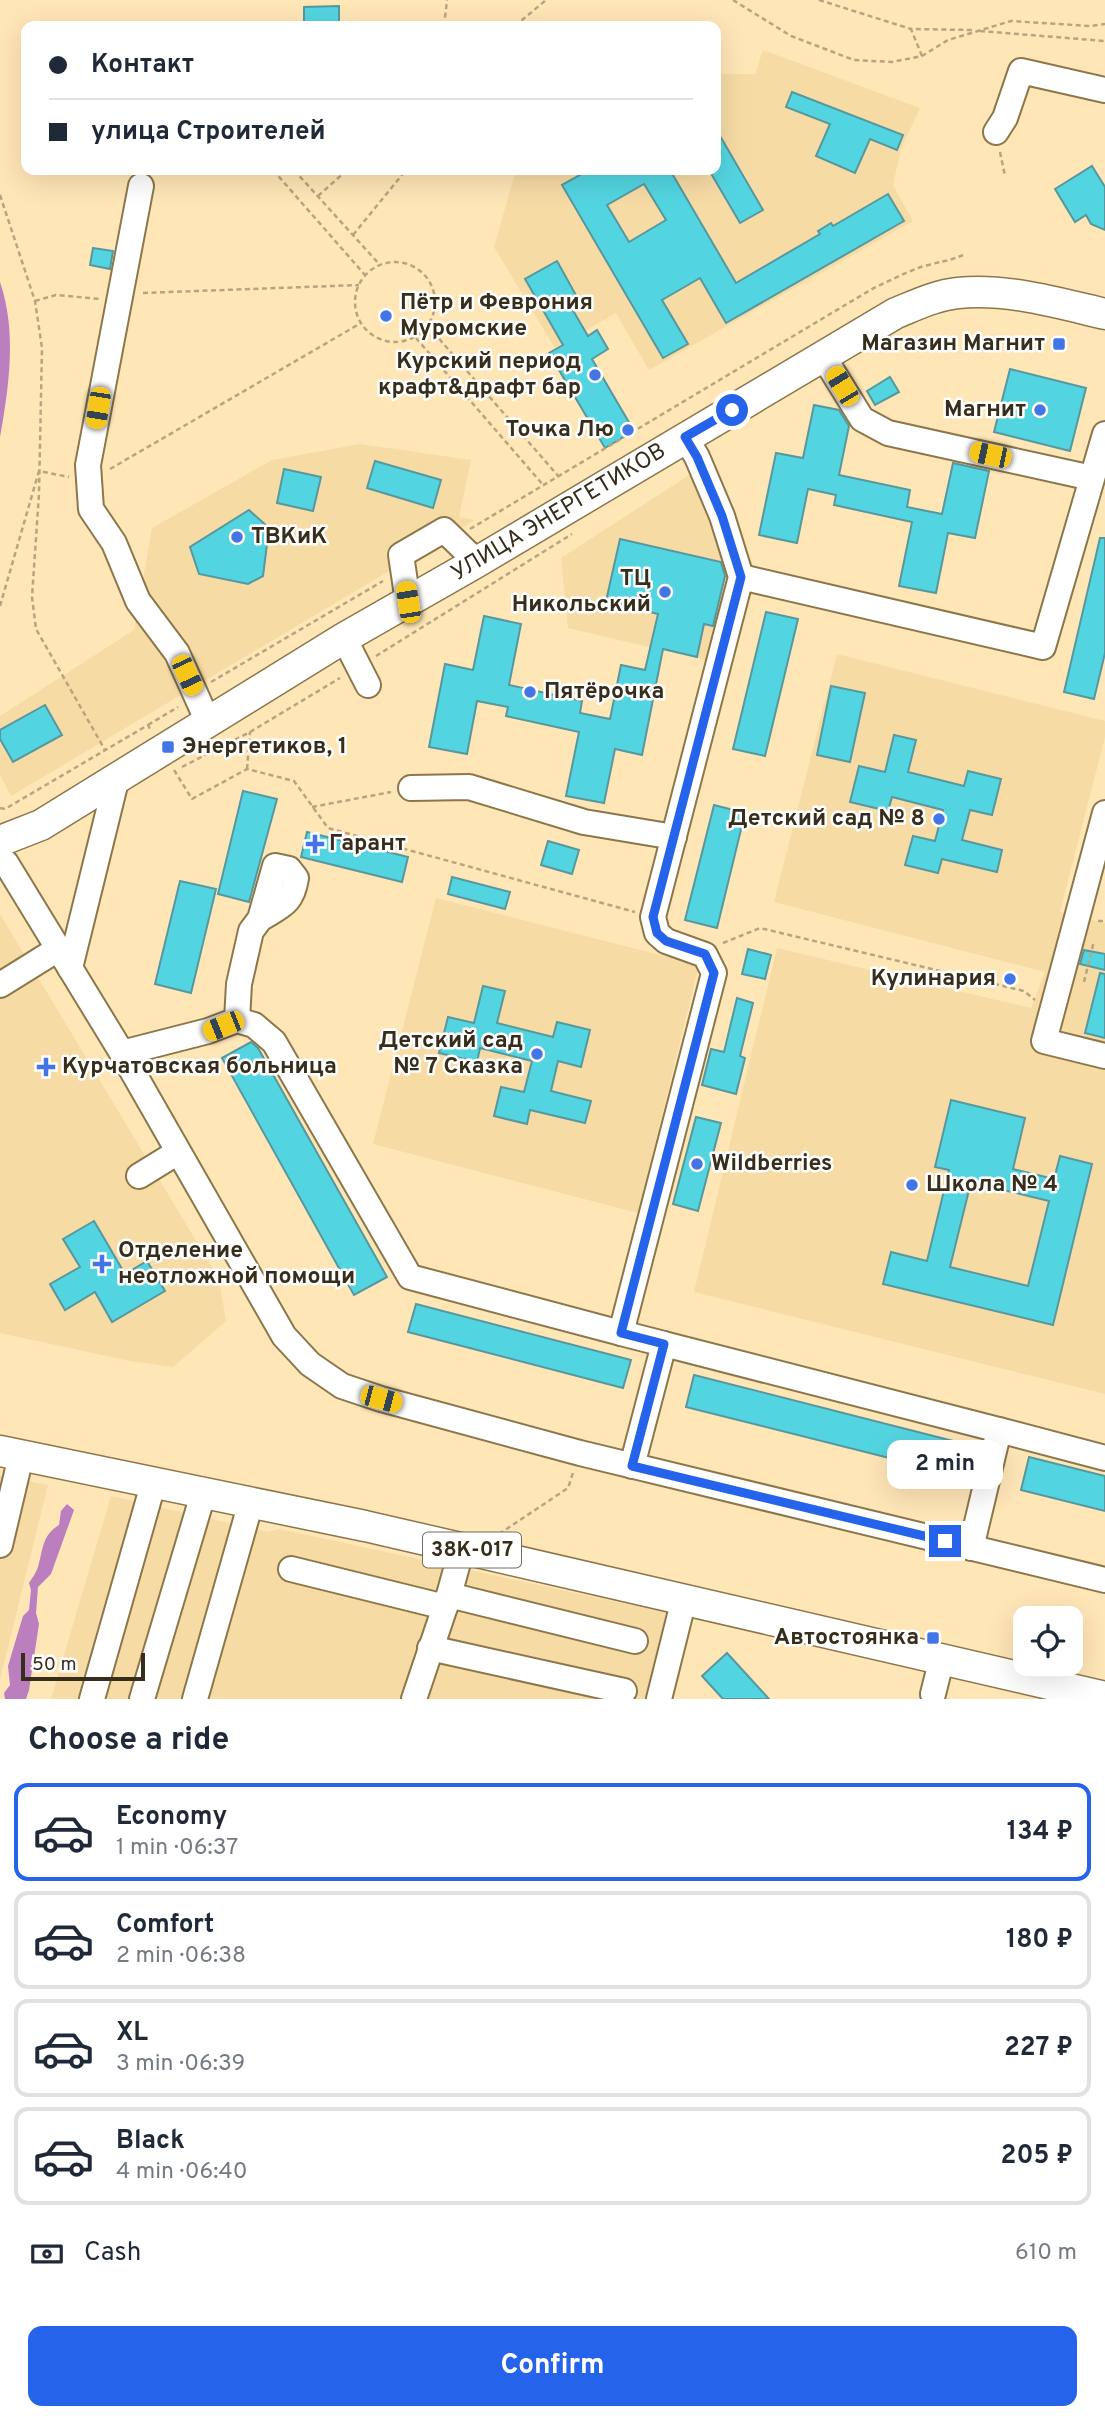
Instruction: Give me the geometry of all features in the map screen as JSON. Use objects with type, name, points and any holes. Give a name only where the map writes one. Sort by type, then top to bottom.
[{"type":"main road","name":"УЛИЦА ЭНЕРГЕТИКОВ","points":[[0,841],[41,825],[117,777],[202,709],[344,638],[408,602],[896,313],[928,300],[957,293],[996,293],[1105,314]]},
{"type":"main road","name":"38К-017","points":[[11,1453],[205,1491],[468,1549],[1105,1697]]},
{"type":"street","points":[[996,132],[1005,118],[1021,71],[1105,90]]},
{"type":"street","points":[[141,186],[88,465],[80,477],[91,509],[114,543],[138,601],[177,653],[202,709]]},
{"type":"street","points":[[823,356],[862,419],[888,433],[1092,478]]},
{"type":"street","points":[[741,577],[1043,648],[1105,434]]},
{"type":"street","points":[[621,1333],[714,973],[705,954],[666,941],[657,933],[653,917],[741,577],[722,516],[697,457],[685,437]]},
{"type":"street","points":[[408,602],[401,555],[444,530],[477,562]]},
{"type":"street","points":[[344,638],[367,673]]},
{"type":"street","points":[[64,959],[117,777]]},
{"type":"street","points":[[411,788],[469,787],[584,822],[674,837]]},
{"type":"street","points":[[1105,813],[1044,1041],[1105,1056]]},
{"type":"street","points":[[0,858],[6,863],[122,1053],[284,1336],[310,1364],[342,1386],[580,1453],[1105,1580]]},
{"type":"street","points":[[237,1020],[239,984],[251,931],[260,919]]},
{"type":"street","points":[[0,985],[64,959]]},
{"type":"street","points":[[122,1053],[208,1031],[237,1020],[254,1025],[274,1042],[410,1277],[1105,1458]]},
{"type":"street","points":[[139,1176],[178,1152]]},
{"type":"street","points":[[632,1466],[664,1344]]},
{"type":"street","points":[[971,1548],[999,1430]]},
{"type":"street","points":[[0,1545],[11,1453]]},
{"type":"street","points":[[92,1699],[154,1482]]},
{"type":"street","points":[[142,1699],[205,1491]]},
{"type":"street","points":[[195,1699],[251,1502]]},
{"type":"street","points":[[420,1698],[430,1648],[468,1549]]},
{"type":"street","points":[[291,1569],[635,1641]]},
{"type":"street","points":[[659,1699],[684,1599]]},
{"type":"street","points":[[430,1648],[624,1691]]},
{"type":"street","points":[[933,1694],[942,1658]]},
{"type":"path","points":[[445,21],[447,0]]},
{"type":"path","points":[[521,21],[547,0]]},
{"type":"path","points":[[733,0],[791,36],[853,60],[892,62],[922,56],[948,40],[1011,21],[1090,26],[1105,24]]},
{"type":"path","points":[[819,0],[911,29],[976,30],[1105,41]]},
{"type":"path","points":[[911,29],[922,56]]},
{"type":"path","points":[[996,132],[1005,176]]},
{"type":"path","points":[[277,175],[365,275]]},
{"type":"path","points":[[299,175],[380,265]]},
{"type":"path","points":[[318,196],[341,175]]},
{"type":"path","points":[[353,235],[402,175]]},
{"type":"path","points":[[0,195],[34,301],[42,348],[32,597],[36,629],[105,750]]},
{"type":"path","points":[[454,539],[872,289],[908,272],[963,255]]},
{"type":"path","points":[[394,262],[414,267],[429,281],[435,301],[434,311],[427,325],[415,337],[396,342],[386,341],[367,331],[361,323],[355,303],[359,285],[365,275],[380,265],[394,262]]},
{"type":"path","points":[[34,301],[56,295],[112,300],[119,293],[359,285]]},
{"type":"path","points":[[39,471],[80,477],[101,474],[361,323]]},
{"type":"path","points":[[427,325],[559,477]]},
{"type":"path","points":[[415,337],[544,486]]},
{"type":"path","points":[[0,606],[39,471]]},
{"type":"path","points":[[367,673],[581,529]]},
{"type":"path","points":[[148,725],[202,709],[211,682],[403,569]]},
{"type":"path","points":[[343,676],[250,732],[174,771],[192,799],[247,769],[294,780],[328,828],[653,917]]},
{"type":"path","points":[[247,769],[250,732]]},
{"type":"path","points":[[312,807],[411,788]]},
{"type":"path","points":[[1084,982],[1099,919],[1105,921]]},
{"type":"path","points":[[723,943],[760,928],[1024,991]]},
{"type":"path","points":[[468,1549],[568,1488],[580,1453]]},
{"type":"shaded area","points":[[763,50],[920,108],[901,149],[893,185],[913,221],[649,370],[616,313],[555,348],[494,247],[515,175],[721,175],[721,74],[755,74]]},
{"type":"shaded area","points":[[0,282],[8,320],[10,359],[0,437]]},
{"type":"shaded area","points":[[360,444],[471,460],[459,517],[475,520],[11,796],[0,775],[0,716],[134,630],[152,528],[272,460]]},
{"type":"shaded area","points":[[711,461],[752,568],[731,666],[568,628],[561,558]]},
{"type":"shaded area","name":"Школа № 4","points":[[837,654],[1105,721],[1105,737],[1060,912],[1105,923],[1105,1394],[694,1292],[777,948],[1031,1008],[1045,972],[774,902]]},
{"type":"shaded area","name":"Детский сад № 7 Сказка","points":[[436,898],[699,965],[638,1213],[373,1144]]},
{"type":"shaded area","name":"Курчатовская больница","points":[[0,914],[219,1279],[226,1321],[173,1367],[130,1361],[0,1333]]},
{"type":"shaded area","points":[[0,1476],[48,1485],[0,1680]]},
{"type":"shaded area","points":[[111,1496],[268,1532],[279,1529],[687,1617],[668,1699],[51,1699]]},
{"type":"shaded area","points":[[67,1504],[74,1510],[51,1574],[38,1587],[36,1613],[39,1624],[29,1690],[26,1699],[5,1699],[4,1693],[10,1685],[8,1666],[23,1616],[29,1610],[29,1583],[37,1569],[46,1538],[59,1525],[61,1511]]},
{"type":"building","points":[[339,6],[339,21],[304,21],[304,7]]},
{"type":"building","points":[[792,92],[903,135],[897,150],[870,139],[855,173],[816,156],[830,124],[786,107]]},
{"type":"building","points":[[721,138],[763,210],[740,223],[712,175],[721,175]]},
{"type":"building","points":[[1092,166],[1105,187],[1105,230],[1091,224],[1086,215],[1075,222],[1055,189]]},
{"type":"building","points":[[580,175],[673,175],[736,283],[820,234],[818,231],[831,223],[833,226],[888,194],[904,221],[726,323],[700,278],[662,300],[688,344],[663,358],[562,185]],"holes":[[[644,184],[666,220],[629,242],[607,205]]]},
{"type":"building","points":[[93,248],[113,251],[110,269],[90,265]]},
{"type":"building","points":[[557,261],[577,297],[568,302],[588,336],[597,330],[608,349],[592,359],[634,431],[605,448],[549,353],[563,345],[525,279]]},
{"type":"building","name":"Магнит","points":[[1010,369],[1086,388],[1070,451],[994,432]]},
{"type":"building","points":[[890,377],[899,392],[875,405],[867,391]]},
{"type":"building","points":[[814,405],[839,410],[849,426],[839,475],[910,490],[907,507],[942,514],[953,463],[989,471],[975,538],[948,533],[936,593],[899,586],[912,522],[834,505],[836,495],[808,489],[797,543],[759,535],[776,453],[803,458]]},
{"type":"building","points":[[375,461],[441,480],[433,508],[367,488]]},
{"type":"building","points":[[284,469],[321,477],[313,511],[277,503]]},
{"type":"building","name":"ТВКиК","points":[[249,510],[269,528],[263,576],[248,584],[199,574],[190,547]]},
{"type":"building","points":[[1100,538],[1105,538],[1105,653],[1094,699],[1064,692]]},
{"type":"building","points":[[620,539],[721,562],[725,576],[713,626],[704,624],[697,657],[663,649],[642,755],[615,749],[604,803],[566,796],[579,732],[506,716],[508,707],[477,701],[467,754],[429,747],[445,664],[473,670],[484,616],[521,624],[509,685],[582,701],[580,713],[610,719],[621,665],[645,670],[658,614],[606,601]]},
{"type":"building","points":[[766,612],[798,619],[765,756],[733,749]]},
{"type":"building","points":[[831,686],[865,693],[850,762],[817,755]]},
{"type":"building","points":[[45,705],[62,735],[13,762],[0,739],[0,730]]},
{"type":"building","points":[[894,735],[916,740],[908,772],[964,786],[968,771],[1001,779],[992,815],[970,810],[962,840],[1002,850],[997,872],[942,859],[938,873],[905,865],[913,836],[935,841],[943,810],[892,797],[888,811],[850,802],[859,766],[885,772]]},
{"type":"building","points":[[243,791],[277,799],[249,902],[218,894]]},
{"type":"building","points":[[714,805],[745,813],[717,928],[685,920]]},
{"type":"building","points":[[307,832],[408,857],[402,882],[301,857]]},
{"type":"building","points":[[548,841],[579,850],[572,874],[541,865]]},
{"type":"building","points":[[452,877],[510,892],[505,909],[448,894]]},
{"type":"building","points":[[180,881],[216,889],[191,993],[155,984]]},
{"type":"building","points":[[748,949],[771,955],[765,979],[742,974]]},
{"type":"building","points":[[1084,950],[1105,954],[1105,970],[1080,964]]},
{"type":"building","points":[[1100,973],[1105,974],[1105,1038],[1085,1033]]},
{"type":"building","points":[[483,986],[505,991],[497,1023],[553,1037],[557,1022],[590,1030],[581,1067],[558,1061],[551,1091],[591,1101],[585,1123],[530,1110],[527,1124],[494,1116],[501,1087],[524,1092],[532,1061],[480,1048],[477,1062],[439,1053],[448,1017],[474,1023]]},
{"type":"building","points":[[737,998],[753,1003],[740,1056],[745,1058],[736,1094],[702,1085],[711,1049],[724,1052]]},
{"type":"building","points":[[251,1042],[258,1048],[387,1277],[354,1295],[222,1058]]},
{"type":"building","points":[[951,1100],[1025,1118],[1013,1169],[1054,1179],[1060,1156],[1092,1164],[1053,1325],[883,1284],[891,1252],[927,1261],[949,1170],[935,1167]],"holes":[[[971,1182],[1049,1201],[1028,1286],[950,1267]]]},
{"type":"building","name":"Wildberries","points":[[696,1117],[721,1123],[698,1211],[673,1204]]},
{"type":"building","points":[[94,1221],[125,1274],[147,1261],[165,1291],[112,1322],[95,1292],[65,1310],[50,1284],[80,1267],[63,1239]]},
{"type":"building","points":[[416,1304],[631,1360],[623,1388],[408,1332]]},
{"type":"building","points":[[694,1375],[957,1442],[949,1473],[686,1407]]},
{"type":"building","points":[[1029,1457],[1105,1476],[1105,1511],[1021,1490]]},
{"type":"building","points":[[727,1653],[769,1699],[723,1699],[702,1676]]},
{"type":"place","name":"Пётр и Феврония Муромские","points":[[386,316]]},
{"type":"place","name":"Магазин Магнит","points":[[1059,344]]},
{"type":"place","name":"Курский период крафт&драфт бар","points":[[595,375]]},
{"type":"place","name":"Магнит","points":[[1040,410]]},
{"type":"place","name":"Точка Лю","points":[[628,430]]},
{"type":"place","name":"ТВКиК","points":[[237,537]]},
{"type":"place","name":"ТЦ Никольский","points":[[665,592]]},
{"type":"place","name":"Пятёрочка","points":[[530,692]]},
{"type":"place","name":"Энергетиков, 1","points":[[168,747]]},
{"type":"place","name":"Детский сад № 8","points":[[939,819]]},
{"type":"place","name":"Гарант","points":[[315,844]]},
{"type":"place","name":"Кулинария","points":[[1010,979]]},
{"type":"place","name":"Детский сад № 7 Сказка","points":[[537,1054]]},
{"type":"place","name":"Курчатовская больница","points":[[46,1067]]},
{"type":"place","name":"Wildberries","points":[[697,1164]]},
{"type":"place","name":"Школа № 4","points":[[912,1185]]},
{"type":"place","name":"Отделение неотложной помощи","points":[[102,1264]]},
{"type":"place","name":"Автостоянка","points":[[933,1638]]},
{"type":"route","points":[[732,410],[685,437],[697,457],[722,516],[741,577],[653,917],[657,933],[666,941],[705,954],[714,973],[621,1333],[664,1344],[632,1466],[945,1541]]}]
